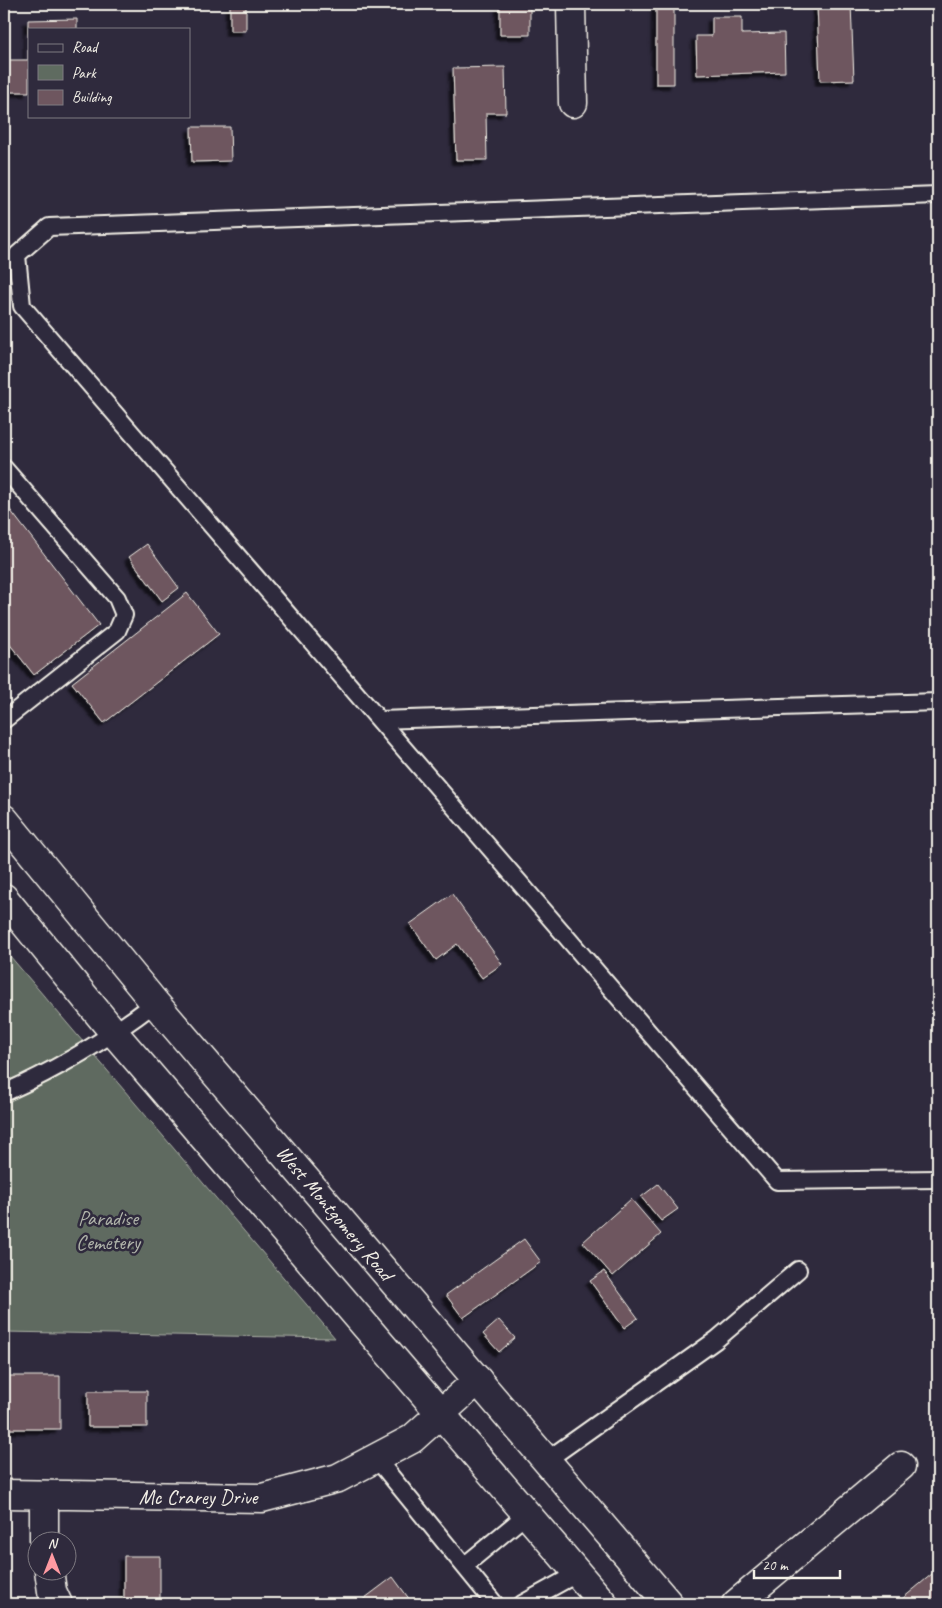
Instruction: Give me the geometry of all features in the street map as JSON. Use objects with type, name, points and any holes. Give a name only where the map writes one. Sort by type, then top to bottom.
[{"type":"main road","points":[[571,4],[573,104]]},
{"type":"main road","name":"West Montgomery Road","points":[[4,819],[155,1003],[669,1604]]},
{"type":"main road","points":[[4,898],[115,1034],[604,1604]]},
{"type":"main road","name":"Mc Crarey Drive","points":[[4,1494],[262,1498],[338,1478],[412,1439],[478,1380]]},
{"type":"main road","points":[[736,1604],[901,1466]]},
{"type":"main road","points":[[44,1496],[44,1530]]},
{"type":"main road","points":[[50,1580],[52,1591],[58,1604]]},
{"type":"lane","points":[[938,195],[49,227],[17,255],[22,306],[777,1181],[938,1179]]},
{"type":"lane","points":[[4,468],[117,598],[124,615],[116,631],[6,712]]},
{"type":"lane","points":[[379,720],[938,702]]},
{"type":"lane","points":[[4,1093],[54,1070],[115,1034],[155,1003]]},
{"type":"lane","points":[[547,1460],[716,1340],[798,1270]]},
{"type":"lane","points":[[376,1458],[495,1604]]},
{"type":"lane","points":[[464,1566],[527,1514]]},
{"type":"lane","points":[[530,1603],[578,1573]]},
{"type":"green space","name":"Paradise Cemetery","points":[[4,949],[335,1338],[4,1332]]},
{"type":"building","points":[[500,4],[530,4],[530,35],[500,35]]},
{"type":"building","points":[[656,4],[674,4],[674,84],[656,84]]},
{"type":"building","points":[[817,4],[851,4],[854,80],[820,81]]},
{"type":"building","points":[[230,5],[246,5],[246,31],[230,31]]},
{"type":"building","points":[[712,17],[742,17],[742,34],[784,33],[785,72],[697,75],[696,36],[712,36]]},
{"type":"building","points":[[77,19],[77,28],[28,28],[28,20]]},
{"type":"building","points":[[4,60],[28,60],[28,92],[4,92]]},
{"type":"building","points":[[505,67],[506,113],[486,113],[487,160],[456,160],[453,68]]},
{"type":"building","points":[[191,127],[230,127],[231,161],[192,162]]},
{"type":"building","points":[[4,502],[99,625],[34,675],[4,637]]},
{"type":"building","points":[[147,544],[179,588],[162,601],[129,557]]},
{"type":"building","points":[[187,593],[219,634],[104,723],[72,683]]},
{"type":"building","points":[[452,894],[502,964],[482,978],[457,944],[436,960],[410,924]]},
{"type":"building","points":[[658,1184],[678,1209],[661,1221],[641,1197]]},
{"type":"building","points":[[631,1199],[661,1234],[613,1276],[583,1242]]},
{"type":"building","points":[[524,1239],[541,1262],[463,1318],[446,1295]]},
{"type":"building","points":[[604,1271],[638,1318],[624,1328],[590,1281]]},
{"type":"building","points":[[499,1320],[515,1338],[499,1352],[483,1334]]},
{"type":"building","points":[[4,1376],[60,1376],[60,1429],[4,1429]]},
{"type":"building","points":[[88,1391],[147,1391],[147,1427],[88,1427]]},
{"type":"building","points":[[124,1556],[160,1556],[160,1600],[124,1600]]},
{"type":"building","points":[[938,1569],[938,1604],[896,1604]]},
{"type":"building","points":[[393,1577],[413,1604],[357,1604]]}]
